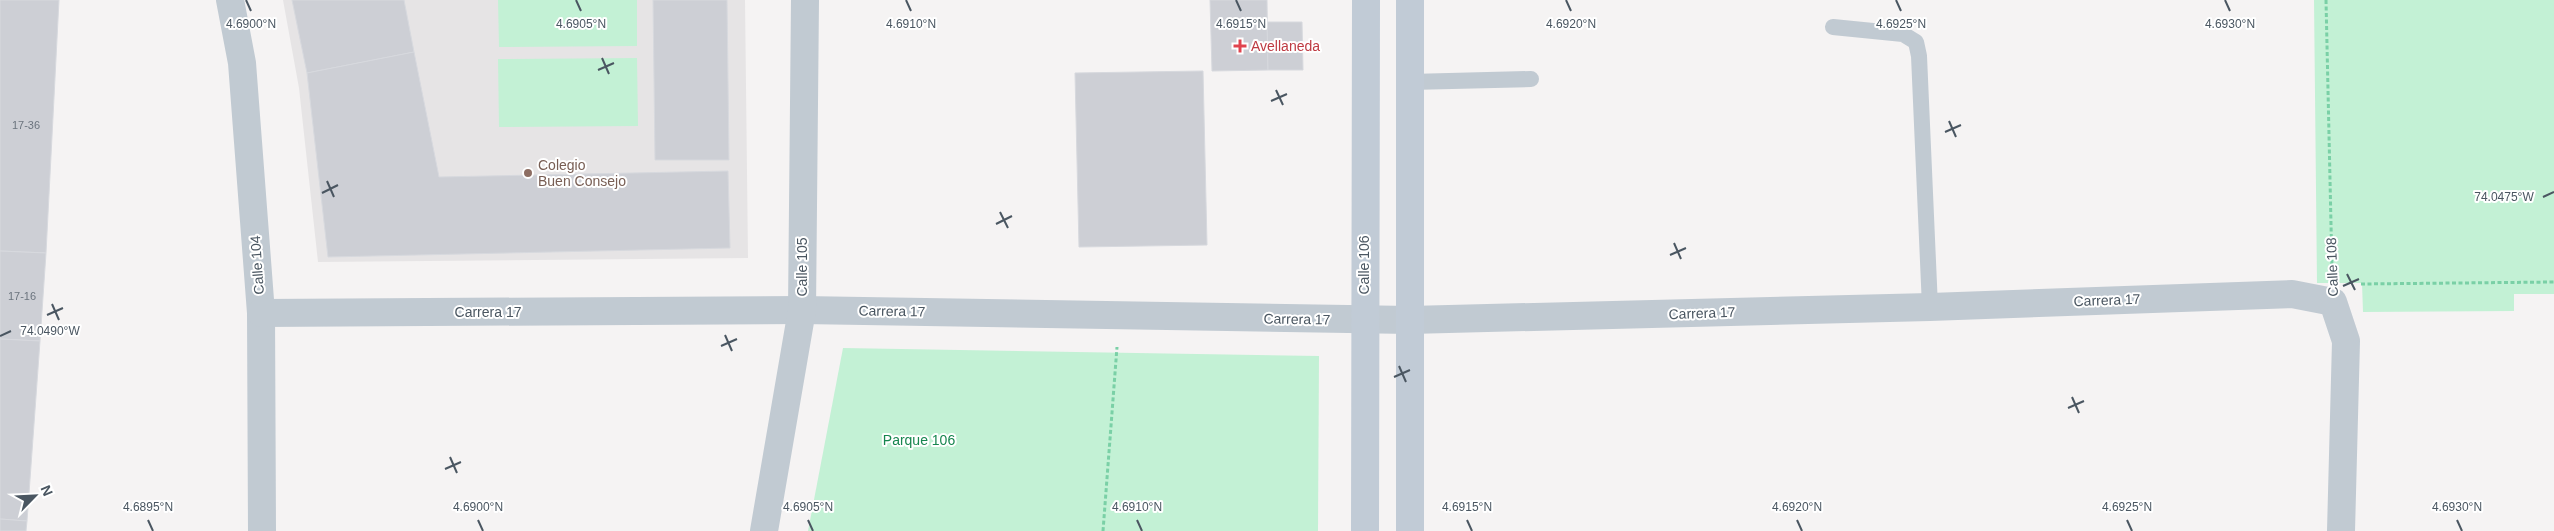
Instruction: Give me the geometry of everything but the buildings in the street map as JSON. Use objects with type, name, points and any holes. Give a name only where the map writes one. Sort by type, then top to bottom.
[{"type":"main road","name":"Calle 106","points":[[1365,531],[1366,0]]},
{"type":"main road","points":[[1410,0],[1410,531]]},
{"type":"street","name":"Calle 104","points":[[230,0],[242,63],[261,313],[262,531]]},
{"type":"street","name":"Calle 105","points":[[764,531],[802,310],[805,0]]},
{"type":"street","name":"Carrera 17","points":[[261,313],[802,310],[1410,320],[1930,307],[2292,294],[2333,302]]},
{"type":"street","name":"Calle 108","points":[[2333,302],[2346,341],[2340,531]]},
{"type":"lane","points":[[1833,27],[1904,34],[1916,42],[1919,56],[1930,307]]},
{"type":"lane","points":[[1410,82],[1531,79]]},
{"type":"path","name":"Calle 108","points":[[2326,0],[2333,302]]},
{"type":"path","points":[[2333,302],[2363,283],[2554,282]]},
{"type":"path","points":[[1103,531],[1117,344]]},
{"type":"shaded area","name":"Colegio Buen Consejo","points":[[283,0],[745,0],[748,258],[318,262],[299,88]]},
{"type":"green space","points":[[498,0],[637,0],[637,46],[499,47]]},
{"type":"green space","points":[[2314,0],[2554,0],[2554,294],[2514,294],[2514,311],[2363,312],[2362,283],[2317,283]]},
{"type":"green space","points":[[637,58],[638,126],[499,127],[498,59]]},
{"type":"green space","name":"Parque 106","points":[[843,348],[1319,356],[1318,531],[808,531]]},
{"type":"place","name":"Avellaneda","points":[[1240,46]]},
{"type":"place","name":"Colegio Buen Consejo","points":[[528,173]]}]
